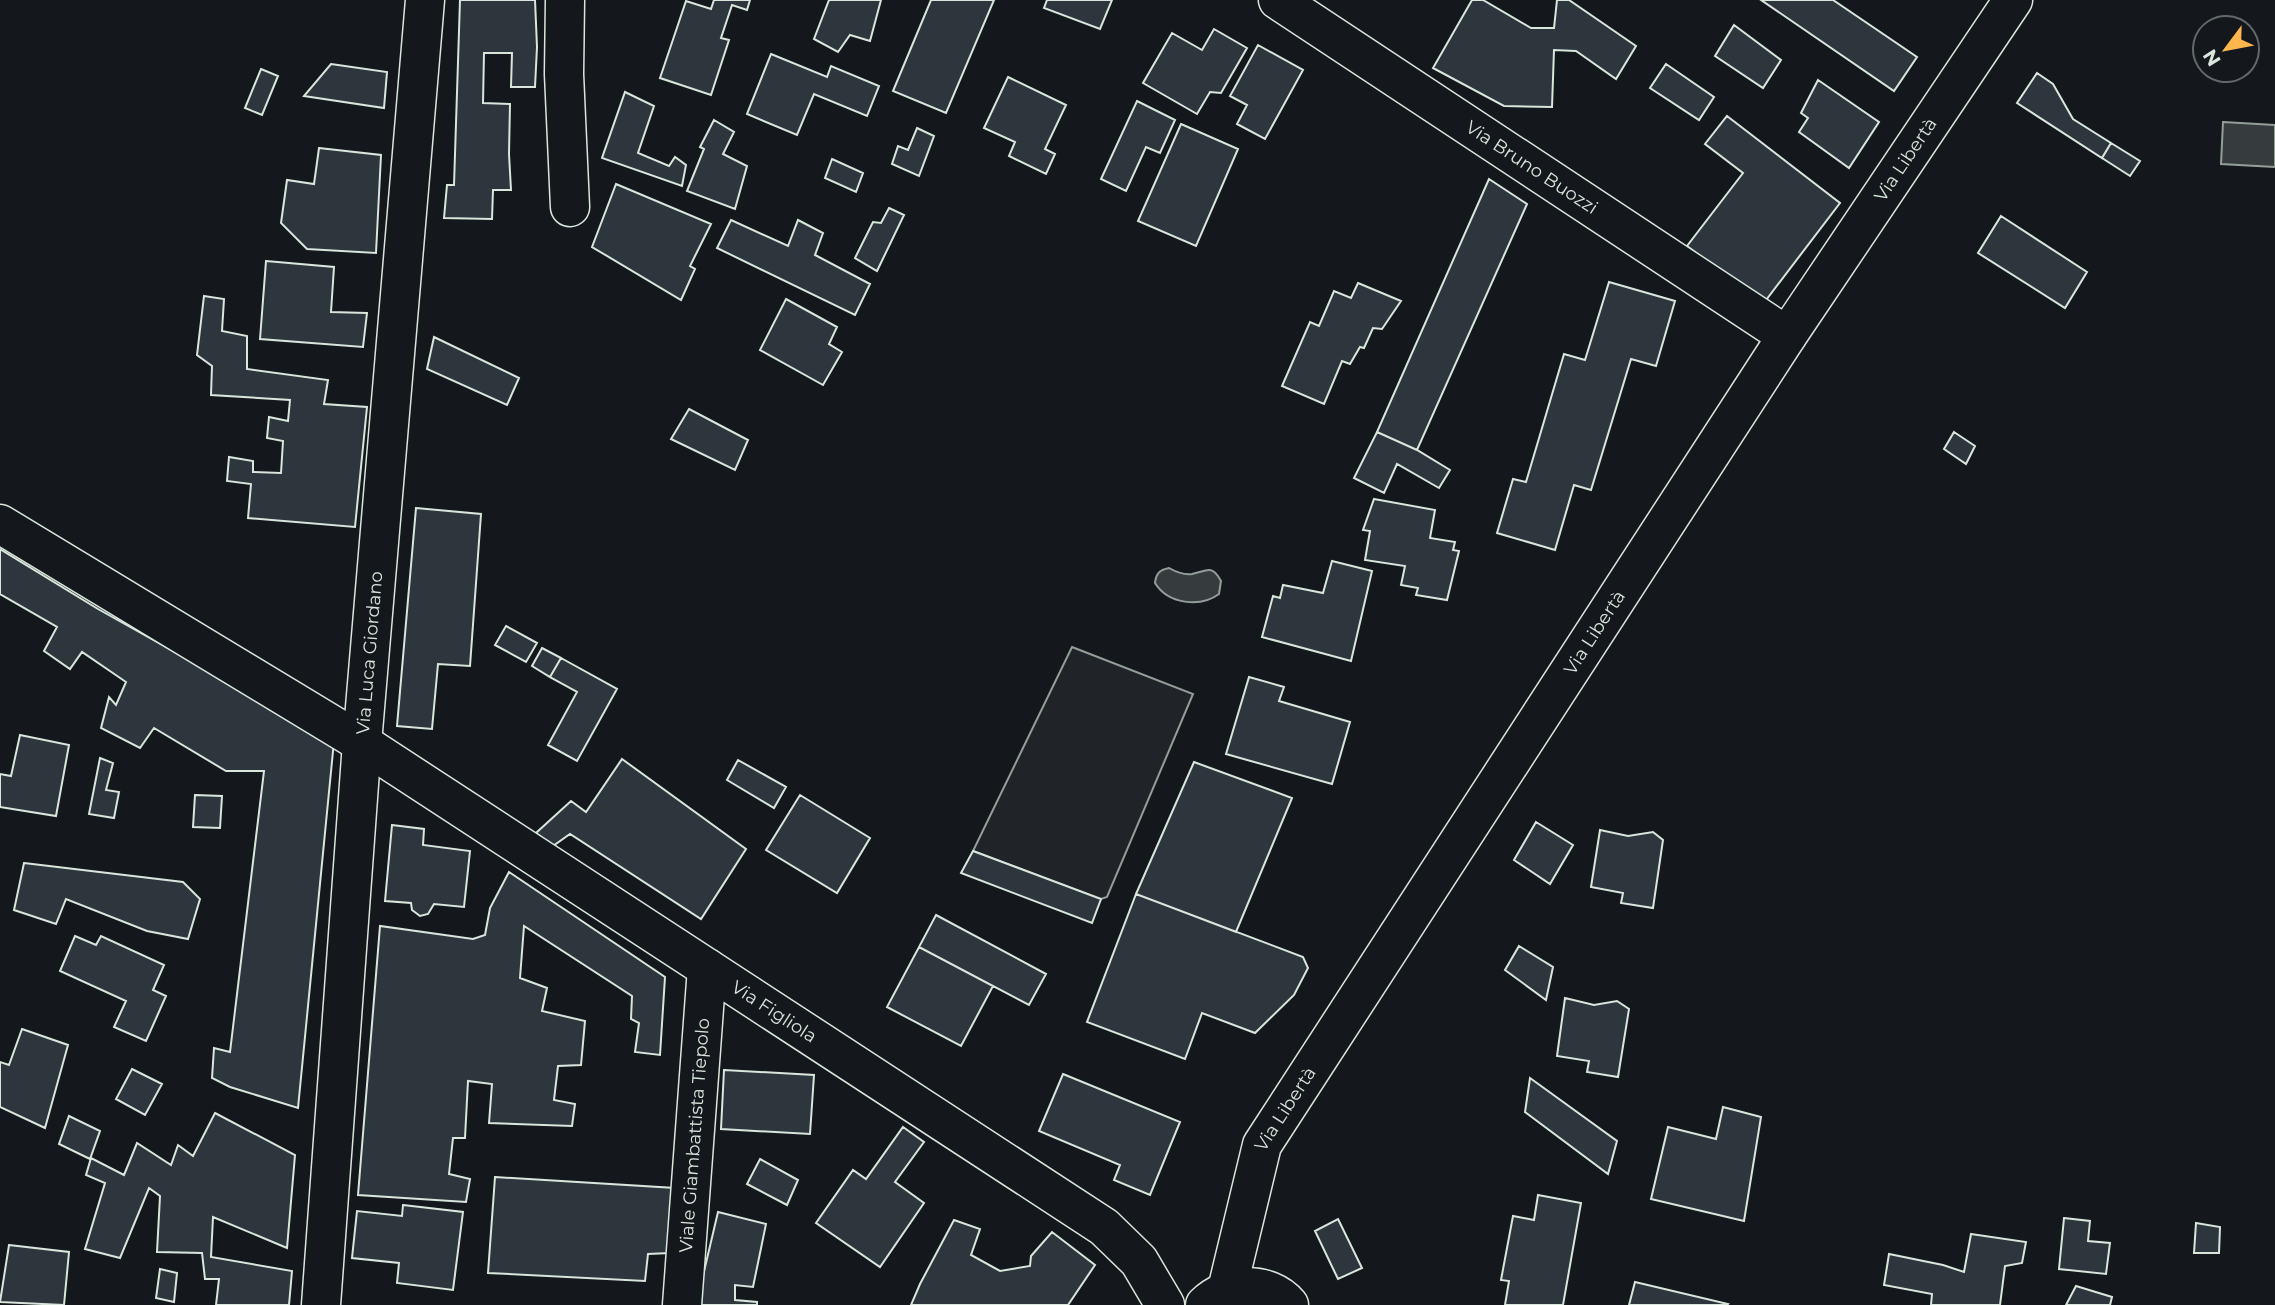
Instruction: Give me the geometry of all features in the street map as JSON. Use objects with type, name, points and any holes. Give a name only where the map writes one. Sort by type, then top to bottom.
[{"type":"street","name":"Via Luca Giordano","points":[[321,1305],[362,743],[425,0]]},
{"type":"street","points":[[565,0],[564,74],[570,207]]},
{"type":"street","name":"Via Bruno Buozzi","points":[[1278,0],[1787,336]]},
{"type":"street","name":"Via Libertà","points":[[1216,1298],[1262,1145],[1787,336],[2013,0]]},
{"type":"street","name":"Via Figliola","points":[[0,524],[362,743],[1104,1227],[1139,1261],[1165,1305]]},
{"type":"street","name":"Viale Giambattista Tiepolo","points":[[681,1305],[707,968]]},
{"type":"street","points":[[1216,1298],[1247,1287],[1267,1290],[1289,1305]]},
{"type":"shaded area","points":[[2223,122],[2275,125],[2275,167],[2221,164]]},
{"type":"shaded area","points":[[1169,568],[1186,574],[1205,570],[1215,572],[1221,581],[1219,594],[1194,602],[1168,596],[1155,583],[1159,573]]},
{"type":"shaded area","points":[[1072,647],[1193,694],[1107,897],[1101,899],[973,851]]},
{"type":"building","points":[[460,0],[535,0],[535,87],[511,87],[512,53],[484,53],[483,103],[510,104],[511,190],[493,190],[492,219],[444,218],[447,185],[454,185]]},
{"type":"building","points":[[714,0],[750,0],[747,10],[732,5],[721,38],[729,40],[711,95],[660,78],[686,1],[711,9]]},
{"type":"building","points":[[829,0],[881,0],[870,41],[850,35],[838,52],[814,39]]},
{"type":"building","points":[[931,0],[994,0],[946,113],[893,91]]},
{"type":"building","points":[[1047,0],[1112,0],[1100,29],[1044,8]]},
{"type":"building","points":[[1472,0],[1483,0],[1531,28],[1554,28],[1557,0],[1569,0],[1636,46],[1616,79],[1576,51],[1554,50],[1552,107],[1504,106],[1433,68]]},
{"type":"building","points":[[1761,0],[1833,0],[1917,57],[1894,91]]},
{"type":"building","points":[[1734,25],[1781,60],[1763,88],[1715,56]]},
{"type":"building","points":[[1214,29],[1247,48],[1221,93],[1210,92],[1197,114],[1143,83],[1172,33],[1202,50]]},
{"type":"building","points":[[1258,45],[1303,70],[1265,139],[1237,124],[1247,105],[1230,96]]},
{"type":"building","points":[[771,54],[827,77],[831,66],[879,86],[867,116],[814,94],[797,135],[747,114]]},
{"type":"building","points":[[331,64],[387,72],[384,108],[304,96]]},
{"type":"building","points":[[1666,64],[1714,97],[1699,120],[1650,88]]},
{"type":"building","points":[[261,69],[278,76],[262,115],[245,108]]},
{"type":"building","points":[[2037,73],[2053,84],[2073,119],[2111,143],[2102,158],[2017,103]]},
{"type":"building","points":[[1008,77],[1066,105],[1045,149],[1055,154],[1046,174],[1009,156],[1015,142],[984,128]]},
{"type":"building","points":[[1818,80],[1879,122],[1849,168],[1799,132],[1808,118],[1801,113]]},
{"type":"building","points":[[625,92],[654,106],[638,153],[669,166],[675,157],[686,165],[682,186],[602,158]]},
{"type":"building","points":[[1137,101],[1175,120],[1160,153],[1146,147],[1126,191],[1101,179]]},
{"type":"building","points":[[1727,116],[1840,203],[1763,304],[1687,246],[1743,173],[1705,144]]},
{"type":"building","points":[[714,120],[734,132],[723,154],[747,166],[735,209],[687,191],[704,149],[700,147]]},
{"type":"building","points":[[1181,124],[1238,149],[1196,246],[1138,221]]},
{"type":"building","points":[[917,128],[934,136],[919,176],[892,164],[898,146],[908,150]]},
{"type":"building","points":[[2111,143],[2140,161],[2130,176],[2102,158]]},
{"type":"building","points":[[319,148],[381,155],[376,253],[307,249],[281,223],[287,180],[314,184]]},
{"type":"building","points":[[832,159],[863,173],[856,192],[825,178]]},
{"type":"building","points":[[1489,179],[1527,204],[1417,450],[1377,432]]},
{"type":"building","points":[[616,184],[711,224],[690,266],[695,269],[681,300],[592,247]]},
{"type":"building","points":[[889,208],[904,215],[877,271],[855,258],[873,222],[881,223]]},
{"type":"building","points":[[2001,216],[2087,272],[2065,308],[1978,253]]},
{"type":"building","points":[[731,220],[788,246],[798,220],[823,233],[815,255],[870,284],[855,315],[717,248]]},
{"type":"building","points":[[266,261],[334,267],[331,312],[367,313],[363,347],[260,339]]},
{"type":"building","points":[[1609,282],[1675,301],[1656,366],[1631,359],[1591,490],[1574,485],[1555,550],[1497,533],[1513,479],[1526,482],[1564,354],[1585,360]]},
{"type":"building","points":[[1358,283],[1401,301],[1382,329],[1373,328],[1364,348],[1360,347],[1350,364],[1342,361],[1324,404],[1282,386],[1310,322],[1319,326],[1334,291],[1351,298]]},
{"type":"building","points":[[204,296],[224,299],[222,331],[247,336],[247,369],[328,380],[324,404],[367,407],[355,527],[248,518],[251,484],[227,481],[229,457],[253,461],[253,472],[281,473],[283,441],[267,438],[269,417],[288,421],[290,400],[211,395],[212,366],[197,355]]},
{"type":"building","points":[[786,299],[837,327],[829,344],[842,352],[823,385],[760,350]]},
{"type":"building","points":[[434,337],[519,378],[507,405],[427,369]]},
{"type":"building","points":[[689,409],[748,440],[735,470],[671,439]]},
{"type":"building","points":[[1377,432],[1417,450],[1450,470],[1439,488],[1397,464],[1384,493],[1354,478]]},
{"type":"building","points":[[1954,432],[1975,446],[1966,464],[1944,449]]},
{"type":"building","points":[[1374,499],[1435,510],[1430,538],[1455,542],[1453,550],[1459,551],[1447,600],[1416,595],[1418,588],[1401,585],[1405,566],[1365,560],[1370,531],[1363,530]]},
{"type":"building","points":[[416,508],[481,514],[470,666],[438,664],[432,729],[397,726]]},
{"type":"building","points":[[0,549],[98,609],[334,741],[298,1108],[230,1087],[212,1078],[214,1048],[230,1052],[264,771],[226,771],[154,728],[140,748],[101,728],[109,697],[116,705],[126,682],[82,652],[70,669],[44,651],[57,627],[0,594]]},
{"type":"building","points":[[1332,561],[1372,571],[1351,661],[1262,637],[1273,596],[1280,598],[1283,585],[1323,593]]},
{"type":"building","points":[[506,626],[537,643],[526,662],[495,645]]},
{"type":"building","points":[[542,648],[561,658],[550,677],[532,666]]},
{"type":"building","points":[[561,658],[617,689],[577,761],[548,745],[577,692],[550,677]]},
{"type":"building","points":[[1249,677],[1284,687],[1279,701],[1350,722],[1332,784],[1226,754]]},
{"type":"building","points":[[20,735],[69,745],[56,816],[0,807],[0,774],[11,776]]},
{"type":"building","points":[[100,758],[113,763],[106,790],[119,792],[114,818],[89,814]]},
{"type":"building","points":[[622,759],[746,849],[701,919],[570,834],[553,846],[536,833],[571,801],[586,812]]},
{"type":"building","points":[[738,760],[786,787],[774,808],[727,780]]},
{"type":"building","points":[[1194,762],[1292,798],[1236,932],[1136,894]]},
{"type":"building","points":[[195,795],[222,796],[220,828],[193,827]]},
{"type":"building","points":[[800,795],[870,838],[837,893],[766,850]]},
{"type":"building","points":[[1536,822],[1573,845],[1550,884],[1514,860]]},
{"type":"building","points":[[392,825],[424,829],[423,845],[470,851],[464,907],[434,904],[428,914],[420,916],[412,910],[411,903],[385,901]]},
{"type":"building","points":[[1600,830],[1628,836],[1653,832],[1663,840],[1653,908],[1621,903],[1623,893],[1591,887]]},
{"type":"building","points":[[973,851],[1101,899],[1092,923],[961,873]]},
{"type":"building","points":[[24,863],[183,882],[200,899],[188,939],[147,931],[66,899],[56,924],[14,910]]},
{"type":"building","points":[[509,872],[665,977],[660,1055],[635,1052],[639,1023],[631,1019],[632,996],[524,926],[520,978],[547,988],[542,1011],[585,1021],[581,1065],[558,1066],[554,1100],[575,1104],[572,1126],[489,1123],[492,1084],[468,1081],[465,1138],[453,1138],[449,1174],[470,1179],[466,1202],[358,1195],[380,926],[473,939],[485,935],[490,908]]},
{"type":"building","points":[[1136,894],[1303,957],[1308,968],[1294,995],[1255,1033],[1202,1013],[1185,1059],[1087,1022]]},
{"type":"building","points":[[936,915],[1046,974],[1029,1005],[919,947]]},
{"type":"building","points":[[75,936],[96,945],[101,936],[164,965],[153,990],[166,996],[146,1041],[114,1027],[126,1001],[60,971]]},
{"type":"building","points":[[1519,946],[1553,967],[1546,1000],[1505,970]]},
{"type":"building","points":[[919,947],[993,986],[961,1046],[887,1007]]},
{"type":"building","points":[[1565,998],[1594,1005],[1617,1001],[1629,1009],[1618,1077],[1587,1072],[1589,1061],[1557,1056]]},
{"type":"building","points":[[22,1029],[68,1045],[45,1128],[0,1107],[0,1062],[9,1065]]},
{"type":"building","points":[[132,1069],[162,1084],[145,1115],[116,1099]]},
{"type":"building","points":[[724,1070],[814,1075],[810,1134],[721,1129]]},
{"type":"building","points":[[1063,1074],[1180,1122],[1150,1195],[1114,1180],[1120,1165],[1039,1131]]},
{"type":"building","points":[[1530,1078],[1617,1141],[1608,1174],[1525,1112]]},
{"type":"building","points":[[1723,1107],[1761,1117],[1744,1221],[1651,1199],[1668,1127],[1716,1139]]},
{"type":"building","points":[[215,1113],[295,1155],[287,1248],[213,1217],[211,1257],[292,1271],[289,1305],[216,1305],[219,1279],[205,1279],[202,1253],[157,1252],[160,1196],[149,1188],[120,1258],[85,1249],[105,1183],[86,1175],[91,1158],[124,1175],[137,1143],[171,1165],[178,1145],[193,1156]]},
{"type":"building","points":[[69,1116],[100,1131],[90,1159],[59,1144]]},
{"type":"building","points":[[903,1127],[924,1142],[895,1182],[924,1203],[880,1267],[816,1223],[853,1170],[866,1179]]},
{"type":"building","points":[[760,1159],[798,1180],[787,1205],[747,1184]]},
{"type":"building","points":[[495,1177],[675,1188],[670,1253],[648,1254],[645,1281],[488,1273]]},
{"type":"building","points":[[1538,1195],[1581,1203],[1563,1305],[1505,1305],[1509,1281],[1501,1280],[1513,1216],[1534,1220]]},
{"type":"building","points":[[403,1205],[463,1212],[453,1290],[397,1283],[399,1263],[352,1258],[357,1211],[402,1216]]},
{"type":"building","points":[[718,1212],[766,1224],[753,1287],[735,1285],[735,1300],[757,1302],[757,1305],[701,1305],[702,1280]]},
{"type":"building","points":[[2064,1218],[2090,1221],[2088,1241],[2110,1243],[2106,1274],[2059,1269]]},
{"type":"building","points":[[1338,1219],[1362,1268],[1338,1279],[1315,1231]]},
{"type":"building","points":[[954,1220],[980,1229],[971,1255],[1000,1271],[1030,1266],[1031,1256],[1052,1232],[1095,1265],[1068,1305],[911,1305]]},
{"type":"building","points":[[2196,1223],[2220,1227],[2219,1253],[2194,1253]]},
{"type":"building","points":[[1971,1234],[2026,1242],[2022,1263],[2005,1266],[2000,1305],[1931,1305],[1932,1294],[1884,1285],[1889,1254],[1964,1272]]},
{"type":"building","points":[[9,1245],[69,1252],[64,1305],[0,1302]]},
{"type":"building","points":[[160,1269],[177,1273],[174,1302],[156,1298]]},
{"type":"building","points":[[1635,1282],[1728,1304],[1629,1305]]},
{"type":"building","points":[[2076,1286],[2112,1297],[2110,1305],[2066,1305]]}]
